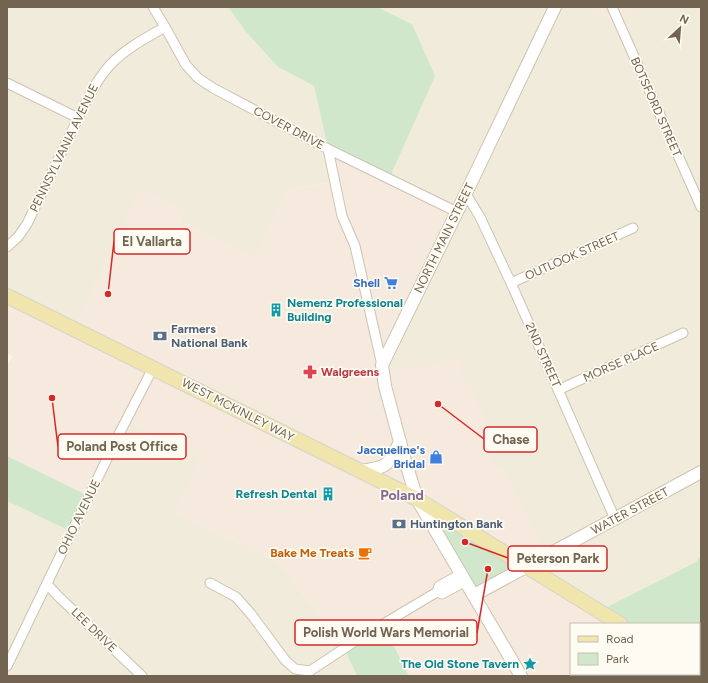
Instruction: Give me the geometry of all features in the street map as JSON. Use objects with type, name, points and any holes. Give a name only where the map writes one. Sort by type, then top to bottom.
[{"type":"main road","name":"NORTH MAIN STREET","points":[[382,365],[466,194],[552,8]]},
{"type":"main road","name":"WEST MCKINLEY WAY","points":[[7,296],[417,499],[618,623]]},
{"type":"main road","points":[[382,365],[386,390],[417,499],[522,676]]},
{"type":"main road","points":[[359,471],[375,469],[387,464],[400,442]]},
{"type":"main road","name":"WATER STREET","points":[[474,595],[701,472]]},
{"type":"street","name":"COVER DRIVE","points":[[153,7],[186,65],[203,82],[328,149],[457,212]]},
{"type":"street","name":"BOTSFORD STREET","points":[[612,7],[701,207]]},
{"type":"street","name":"PENNSYLVANIA AVENUE","points":[[7,247],[18,237],[27,224],[78,118],[102,74],[122,53],[165,26]]},
{"type":"street","points":[[7,83],[78,118]]},
{"type":"street","points":[[328,149],[342,216],[355,246],[382,365]]},
{"type":"street","name":"2ND STREET","points":[[466,194],[480,217],[511,283],[615,519]]},
{"type":"street","name":"OUTLOOK STREET","points":[[511,283],[633,228]]},
{"type":"street","name":"MORSE PLACE","points":[[558,390],[683,334]]},
{"type":"street","name":"OHIO AVENUE","points":[[7,666],[119,434],[153,368]]},
{"type":"street","points":[[210,583],[236,596],[285,660],[295,669],[310,671],[363,636],[436,592],[439,586],[464,578]]},
{"type":"street","name":"LEE DRIVE","points":[[47,584],[142,676]]},
{"type":"shaded area","points":[[7,7],[228,7],[247,33],[278,67],[314,86],[335,182],[288,189],[255,257],[179,221],[184,209],[141,189],[74,329],[7,296]]},
{"type":"shaded area","points":[[377,7],[701,7],[701,555],[696,562],[599,611],[527,566],[503,467],[496,470],[488,453],[498,449],[486,423],[383,371],[389,179],[412,24]]},
{"type":"shaded area","points":[[580,7],[644,7],[618,21],[620,27]]},
{"type":"shaded area","points":[[328,149],[457,212],[383,371],[462,358],[462,379],[468,380],[498,449],[489,454],[496,470],[503,467],[540,542],[544,557],[527,566],[618,623],[570,623],[570,675],[701,676],[409,676],[383,624],[344,648],[278,562],[174,513],[200,458],[126,421],[89,496],[7,456],[7,366],[12,356],[7,353],[7,296],[74,329],[141,188],[184,209],[179,221],[255,257],[288,189],[335,182]]},
{"type":"shaded area","points":[[126,421],[201,458],[174,513],[278,562],[344,648],[357,676],[7,676],[7,501],[72,532]]},
{"type":"green space","points":[[228,7],[377,7],[412,24],[435,76],[389,179],[328,149],[314,86],[278,67],[247,33]]},
{"type":"green space","points":[[7,456],[89,496],[72,532],[7,501]]},
{"type":"green space","points":[[417,499],[527,566],[474,595]]},
{"type":"green space","points":[[701,555],[701,673],[700,623],[618,623],[599,611],[696,562]]},
{"type":"green space","points":[[383,624],[409,676],[357,676],[344,648]]},
{"type":"place","name":"Shell","points":[[391,283]]},
{"type":"place","name":"El Vallarta","points":[[108,294]]},
{"type":"place","name":"Nemenz Professional Building","points":[[276,310]]},
{"type":"place","name":"Farmers National Bank","points":[[160,336]]},
{"type":"place","name":"Walgreens","points":[[310,372]]},
{"type":"place","name":"Poland Post Office","points":[[52,398]]},
{"type":"place","name":"Chase","points":[[438,404]]},
{"type":"place","name":"Jacqueline's Bridal","points":[[436,457]]},
{"type":"place","name":"Refresh Dental","points":[[328,494]]},
{"type":"place","name":"Huntington Bank","points":[[399,524]]},
{"type":"place","name":"Peterson Park","points":[[465,542]]},
{"type":"place","name":"Bake Me Treats","points":[[365,553]]},
{"type":"place","name":"Polish World Wars Memorial","points":[[488,569]]},
{"type":"place","name":"The Old Stone Tavern","points":[[530,664]]},
{"type":"district","name":"Poland","points":[[402,495]]}]
